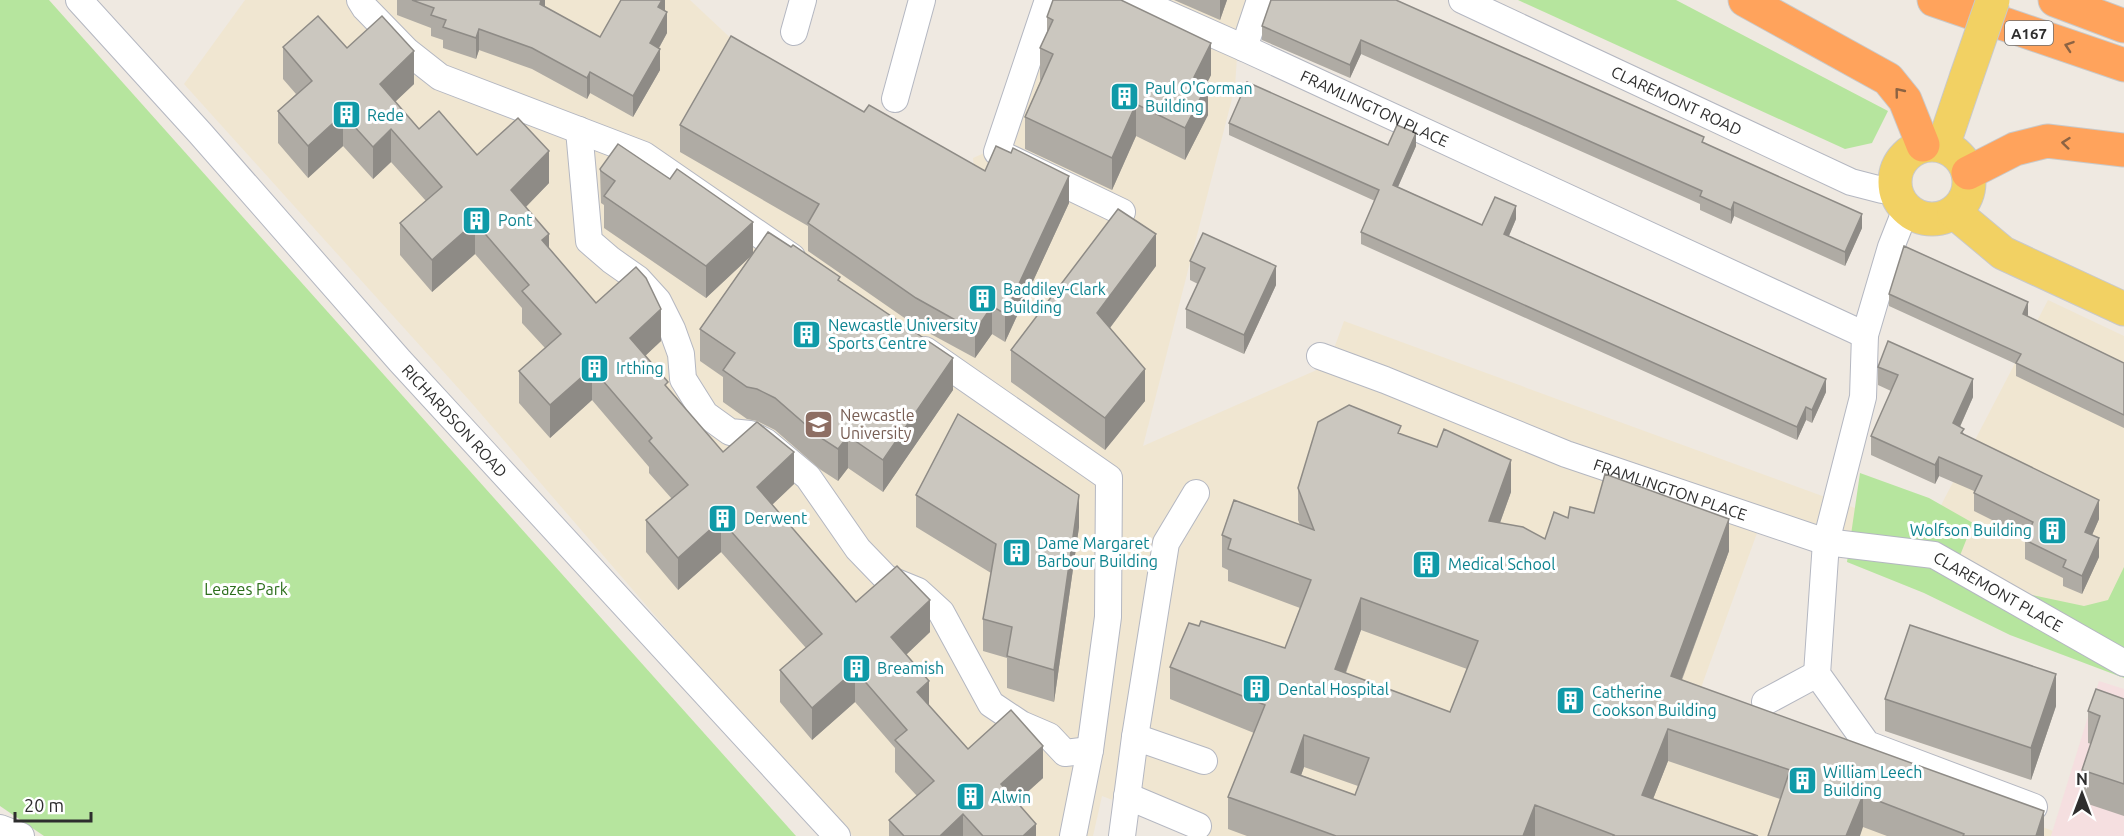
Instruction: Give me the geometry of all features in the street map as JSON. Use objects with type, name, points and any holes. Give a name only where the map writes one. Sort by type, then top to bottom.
[{"type":"highway","points":[[1745,0],[1888,79],[1905,100],[1933,145]]},
{"type":"highway","name":"A167","points":[[1934,0],[2124,65]]},
{"type":"highway","name":"A167","points":[[2055,0],[2124,26]]},
{"type":"highway","points":[[1968,173],[2015,149],[2047,141],[2124,150]]},
{"type":"main road","points":[[1933,145],[1966,78],[1993,0]]},
{"type":"main road","points":[[1933,145],[1959,157],[1968,173],[1967,195],[1954,212],[1943,218],[1917,217],[1900,200],[1894,178],[1903,157],[1912,149],[1933,145]]},
{"type":"main road","points":[[1954,212],[2003,253],[2124,309]]},
{"type":"street","name":"RICHARDSON ROAD","points":[[79,0],[200,133],[400,361],[837,836]]},
{"type":"street","points":[[360,0],[407,51],[440,77],[644,155],[809,269]]},
{"type":"street","points":[[794,32],[802,0]]},
{"type":"street","points":[[895,99],[922,0]]},
{"type":"street","points":[[1048,0],[997,152],[1122,212]]},
{"type":"street","name":"FRAMLINGTON PLACE","points":[[1136,0],[1865,335]]},
{"type":"street","points":[[1244,48],[1260,0]]},
{"type":"street","name":"CLAREMONT ROAD","points":[[1462,0],[1851,182],[1882,190],[1900,200]]},
{"type":"street","points":[[579,130],[589,241],[638,279],[658,302],[672,328],[681,354],[683,379],[705,414],[730,432],[750,434],[766,442],[808,477],[858,549],[886,578],[918,591],[941,612],[991,704],[1021,723],[1049,736],[1065,753],[1090,750]]},
{"type":"street","points":[[1900,200],[1892,247],[1865,335],[1863,397],[1826,542],[1817,674],[1867,744],[2034,807]]},
{"type":"street","points":[[906,336],[1109,478],[1108,617],[1090,750],[1073,836]]},
{"type":"street","name":"FRAMLINGTON PLACE","points":[[1320,356],[1566,454],[1826,542]]},
{"type":"street","points":[[1122,836],[1135,737],[1167,543],[1196,493]]},
{"type":"street","name":"CLAREMONT PLACE","points":[[1826,542],[1934,555],[2124,663]]},
{"type":"street","points":[[1765,702],[1817,674]]},
{"type":"street","points":[[1135,737],[1204,761]]},
{"type":"street","points":[[1127,796],[1198,826]]},
{"type":"street","points":[[0,828],[21,836]]},
{"type":"shaded area","name":"Newcastle University","points":[[245,0],[690,0],[754,60],[975,181],[973,158],[991,150],[1037,0],[1247,0],[1239,26],[1235,87],[1143,446],[1328,365],[1344,321],[1926,534],[2048,300],[2124,336],[2124,672],[1929,573],[1757,533],[1698,696],[2053,831],[2051,836],[1205,836],[1102,796],[1093,836],[853,836],[740,714],[469,400],[184,84]]},
{"type":"shaded area","points":[[2099,681],[2124,689],[2124,836],[2051,836]]},
{"type":"green space","name":"Leazes Park","points":[[0,0],[49,0],[796,836],[44,836],[0,806]]},
{"type":"green space","points":[[1518,0],[1676,0],[1888,111],[1872,143],[1845,149]]},
{"type":"green space","points":[[1860,473],[1929,498],[1973,523],[1951,578],[2084,606],[2108,600],[2124,567],[2124,678],[2010,635],[1924,593],[1847,562]]},
{"type":"building","points":[[412,0],[541,0],[540,4],[600,37],[621,0],[662,0],[658,7],[667,12],[650,43],[660,49],[633,96],[590,72],[587,78],[532,48],[479,29],[476,38],[443,27],[446,20],[431,15],[434,8]]},
{"type":"building","name":"Paul O'Gorman Building","points":[[1053,0],[1121,0],[1211,43],[1194,77],[1208,83],[1185,128],[1136,104],[1112,158],[1025,117],[1053,54],[1040,48],[1053,20],[1047,17]]},
{"type":"building","points":[[1271,0],[1396,0],[1704,137],[1702,142],[1862,214],[1845,252],[1734,202],[1731,210],[1700,196],[1702,191],[1361,40],[1350,65],[1262,26]]},
{"type":"building","points":[[318,16],[347,48],[382,16],[414,51],[380,84],[419,129],[439,111],[477,155],[518,118],[549,151],[511,190],[549,234],[542,240],[596,303],[636,267],[646,278],[661,309],[630,338],[668,382],[665,385],[723,452],[757,422],[794,452],[757,487],[856,602],[897,566],[930,600],[891,637],[929,681],[917,692],[968,749],[1011,710],[1043,746],[1001,784],[1036,824],[1023,836],[983,836],[963,814],[940,836],[904,836],[889,820],[934,781],[895,740],[907,730],[855,670],[812,708],[780,670],[822,634],[721,520],[678,558],[646,520],[688,485],[649,441],[652,438],[592,368],[550,405],[519,371],[561,334],[522,291],[529,285],[475,222],[432,260],[400,223],[442,187],[391,129],[373,147],[343,114],[308,146],[278,111],[312,81],[283,47]]},
{"type":"building","points":[[731,36],[864,112],[869,105],[985,171],[996,146],[1011,153],[1013,148],[1069,176],[1005,314],[992,306],[975,331],[916,298],[808,223],[819,204],[680,125]]},
{"type":"building","points":[[1247,82],[1388,145],[1397,125],[1416,133],[1393,185],[1482,225],[1495,197],[1516,206],[1504,234],[1826,379],[1812,410],[1806,407],[1797,427],[1361,232],[1379,190],[1229,123]]},
{"type":"building","points":[[618,144],[670,179],[677,169],[753,222],[706,266],[604,196],[615,181],[600,169]]},
{"type":"building","points":[[1118,209],[1156,234],[1097,313],[1145,369],[1105,418],[1011,350]]},
{"type":"building","name":"Newcastle University Sports Centre","points":[[768,232],[791,247],[793,245],[840,277],[838,280],[953,358],[883,460],[848,436],[838,449],[821,438],[775,398],[747,387],[723,370],[735,353],[700,329]]},
{"type":"building","points":[[1203,233],[1276,266],[1244,335],[1186,309],[1205,268],[1190,261]]},
{"type":"building","points":[[1904,246],[2028,302],[2023,314],[2124,363],[2124,415],[2016,363],[2021,354],[1889,294]]},
{"type":"building","points":[[1888,341],[1973,379],[1953,423],[1964,429],[1961,433],[2099,500],[2085,532],[2099,538],[2082,576],[2063,567],[2066,560],[2025,540],[2033,522],[1974,493],[1982,476],[1939,457],[1935,465],[1871,436],[1898,375],[1878,367]]},
{"type":"building","points":[[1349,405],[1401,426],[1398,433],[1437,447],[1444,429],[1511,460],[1489,521],[1523,527],[1545,539],[1554,512],[1568,518],[1570,507],[1594,513],[1605,474],[1729,519],[1671,676],[2044,811],[2036,836],[1963,836],[1964,834],[1863,795],[1846,836],[1768,836],[1790,770],[1668,729],[1642,795],[1758,836],[1613,836],[1535,805],[1523,836],[1336,836],[1228,797],[1265,705],[1170,667],[1189,623],[1199,626],[1201,621],[1285,648],[1311,580],[1228,549],[1231,539],[1222,535],[1234,500],[1314,530],[1298,488],[1318,422]],"holes":[[[1361,598],[1478,641],[1450,712],[1335,669]],[[1304,735],[1369,758],[1355,795],[1291,772]]]},
{"type":"building","name":"Dame Margaret Barbour Building","points":[[958,414],[1079,495],[1054,670],[1007,656],[1012,627],[983,619],[996,544],[916,495]]},
{"type":"building","points":[[1910,625],[2056,674],[2031,748],[1885,699]]},
{"type":"building","points":[[2096,689],[2124,699],[2124,784],[2082,770],[2100,716],[2088,711]]},
{"type":"place","name":"Paul O'Gorman Building","points":[[1124,97]]},
{"type":"place","name":"Rede","points":[[346,115]]},
{"type":"place","name":"Pont","points":[[477,220]]},
{"type":"place","name":"Baddiley-Clark Building","points":[[982,298]]},
{"type":"place","name":"Newcastle University Sports Centre","points":[[807,334]]},
{"type":"place","name":"Irthing","points":[[595,368]]},
{"type":"place","name":"Newcastle University","points":[[819,424]]},
{"type":"place","name":"Derwent","points":[[723,518]]},
{"type":"place","name":"Wolfson Building","points":[[2053,530]]},
{"type":"place","name":"Dame Margaret Barbour Building","points":[[1016,552]]},
{"type":"place","name":"Medical School","points":[[1427,564]]},
{"type":"place","name":"Breamish","points":[[856,668]]},
{"type":"place","name":"Dental Hospital","points":[[1257,689]]},
{"type":"place","name":"Catherine Cookson Building","points":[[1571,701]]},
{"type":"place","name":"William Leech Building","points":[[1802,781]]},
{"type":"place","name":"Alwin","points":[[970,797]]}]
